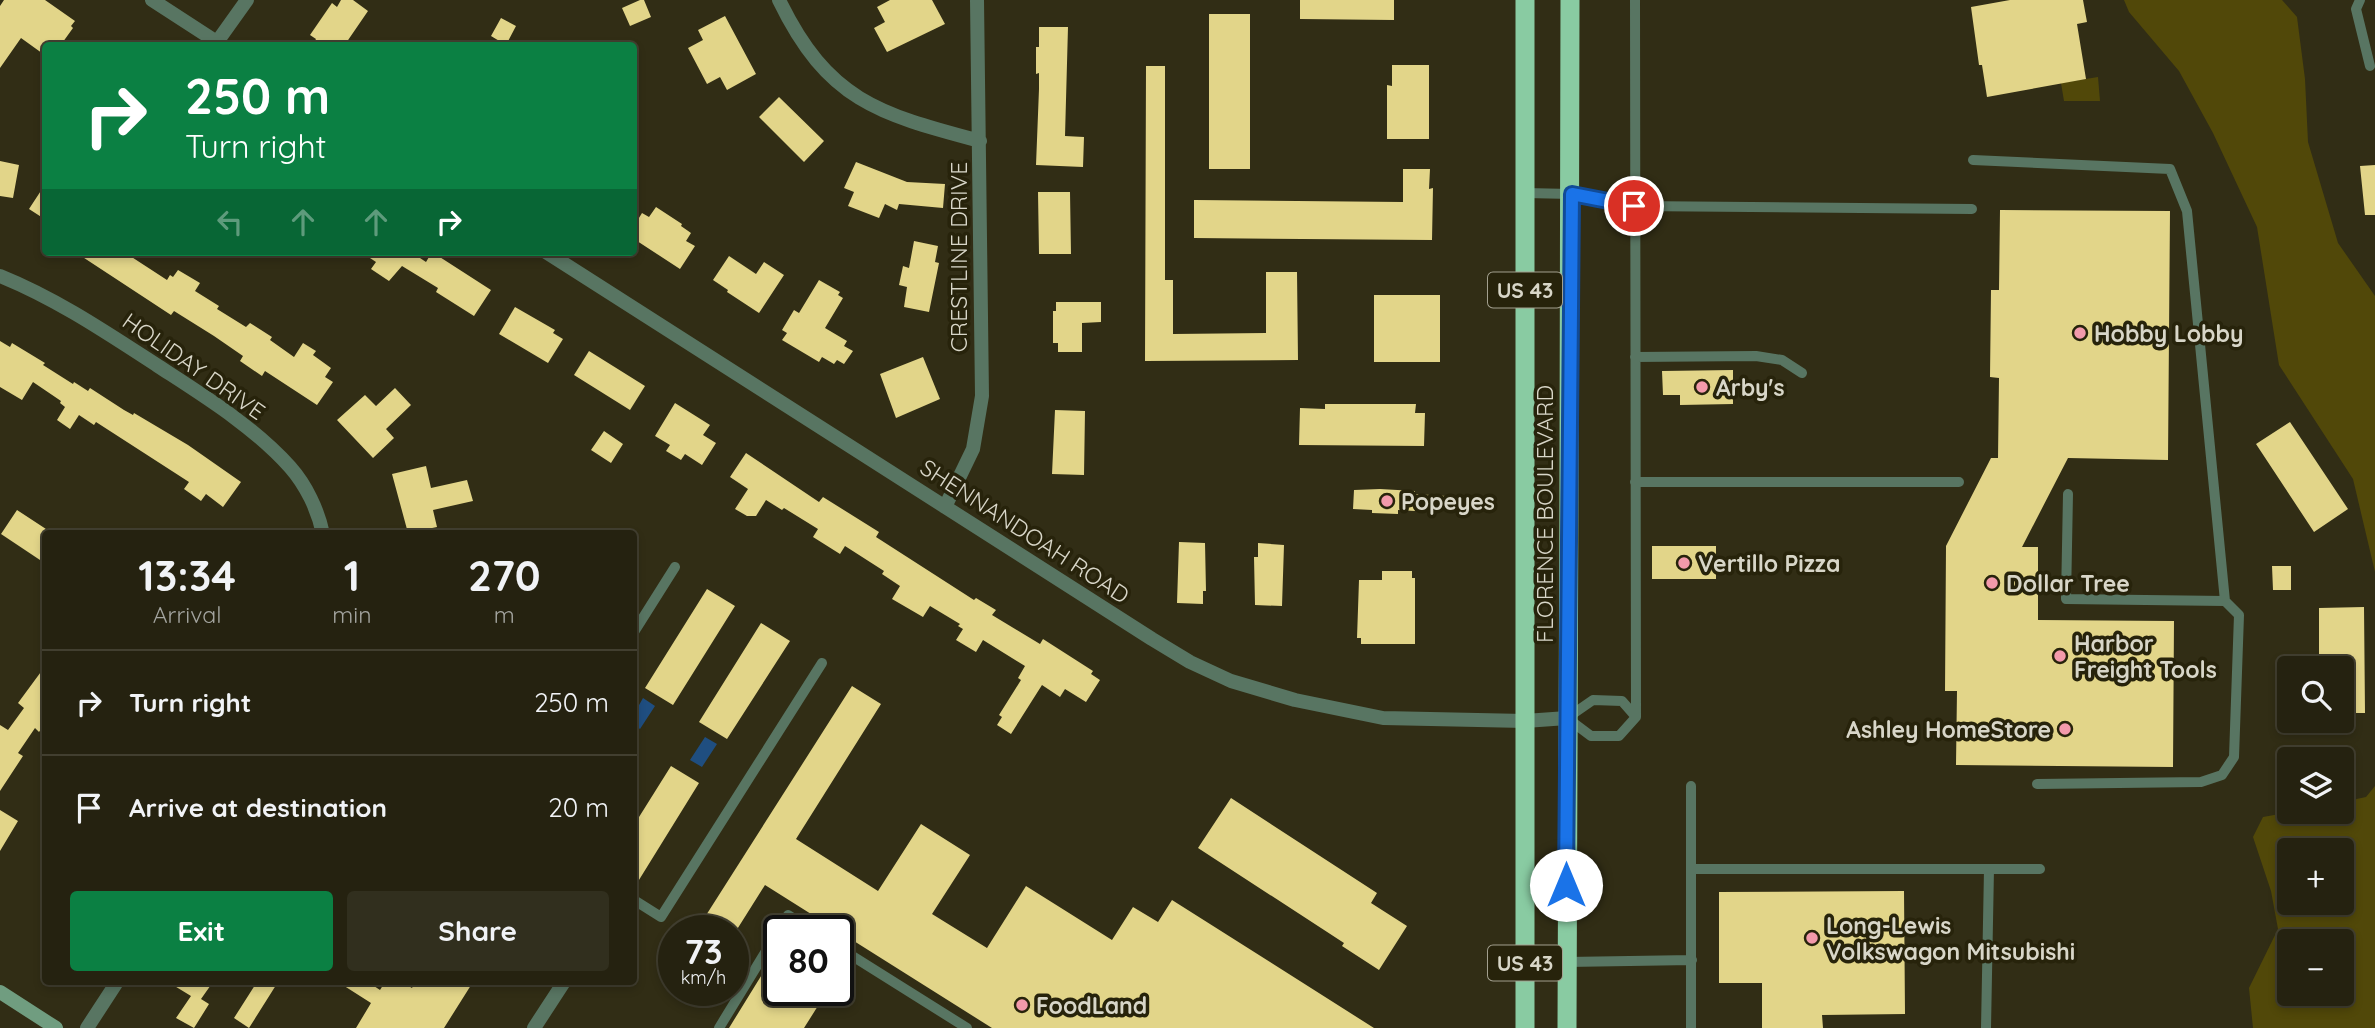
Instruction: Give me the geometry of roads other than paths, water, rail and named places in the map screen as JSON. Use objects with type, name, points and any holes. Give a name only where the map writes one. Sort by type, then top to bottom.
[{"type":"highway","name":"FLORENCE BOULEVARD","points":[[1525,0],[1525,1028]]},
{"type":"highway","name":"FLORENCE BOULEVARD","points":[[1567,1028],[1572,194],[1570,0]]},
{"type":"main road","points":[[0,992],[56,1028]]},
{"type":"street","points":[[152,0],[217,42]]},
{"type":"street","points":[[221,42],[247,0]]},
{"type":"street","points":[[779,0],[804,45],[850,93],[892,116],[980,141]]},
{"type":"street","name":"CRESTLINE DRIVE","points":[[945,507],[973,449],[982,396],[977,0]]},
{"type":"street","name":"SHENNANDOAH ROAD","points":[[552,256],[1152,639],[1190,662],[1231,681],[1295,700],[1383,718],[1525,721],[1567,718]]},
{"type":"street","name":"HOLIDAY DRIVE","points":[[0,276],[52,299],[240,421],[290,467],[314,506],[322,530]]},
{"type":"street","points":[[87,1028],[115,985]]},
{"type":"street","points":[[534,1028],[562,985]]},
{"type":"lane","points":[[1635,0],[1636,717],[1619,736],[1591,736],[1567,718],[1593,699],[1622,701],[1636,717]]},
{"type":"lane","points":[[2360,0],[2356,9],[2370,66]]},
{"type":"lane","points":[[1973,160],[2170,169],[2187,211],[2225,601],[2239,615],[2234,757],[2222,775],[2201,782],[2037,784]]},
{"type":"lane","points":[[1525,193],[1572,194],[1634,206],[1972,209]]},
{"type":"lane","points":[[1635,357],[1756,356],[1782,360],[1802,373]]},
{"type":"lane","points":[[1635,482],[1959,482]]},
{"type":"lane","points":[[2068,494],[2066,599],[2225,601]]},
{"type":"lane","points":[[637,627],[675,566]]},
{"type":"lane","points":[[637,902],[661,917],[822,663]]},
{"type":"lane","points":[[1691,786],[1691,1028]]},
{"type":"lane","points":[[1692,869],[2039,869]]},
{"type":"lane","points":[[1986,1028],[1989,869]]},
{"type":"lane","points":[[719,1028],[763,956]]},
{"type":"lane","points":[[854,957],[967,1028]]},
{"type":"lane","points":[[1567,962],[1692,960]]},
{"type":"water","points":[[643,698],[655,706],[640,729],[637,726],[637,709]]},
{"type":"water","points":[[705,737],[717,744],[702,767],[690,760]]},
{"type":"place","name":"Hobby Lobby","points":[[2080,333]]},
{"type":"place","name":"Arby's","points":[[1702,387]]},
{"type":"place","name":"Popeyes","points":[[1387,501]]},
{"type":"place","name":"Vertillo Pizza","points":[[1684,563]]},
{"type":"place","name":"Dollar Tree","points":[[1992,583]]},
{"type":"place","name":"Harbor Freight Tools","points":[[2060,656]]},
{"type":"place","name":"Ashley HomeStore","points":[[2065,729]]},
{"type":"place","name":"Long-Lewis Volkswagon Mitsubishi","points":[[1812,938]]},
{"type":"place","name":"FoodLand","points":[[1022,1005]]}]
